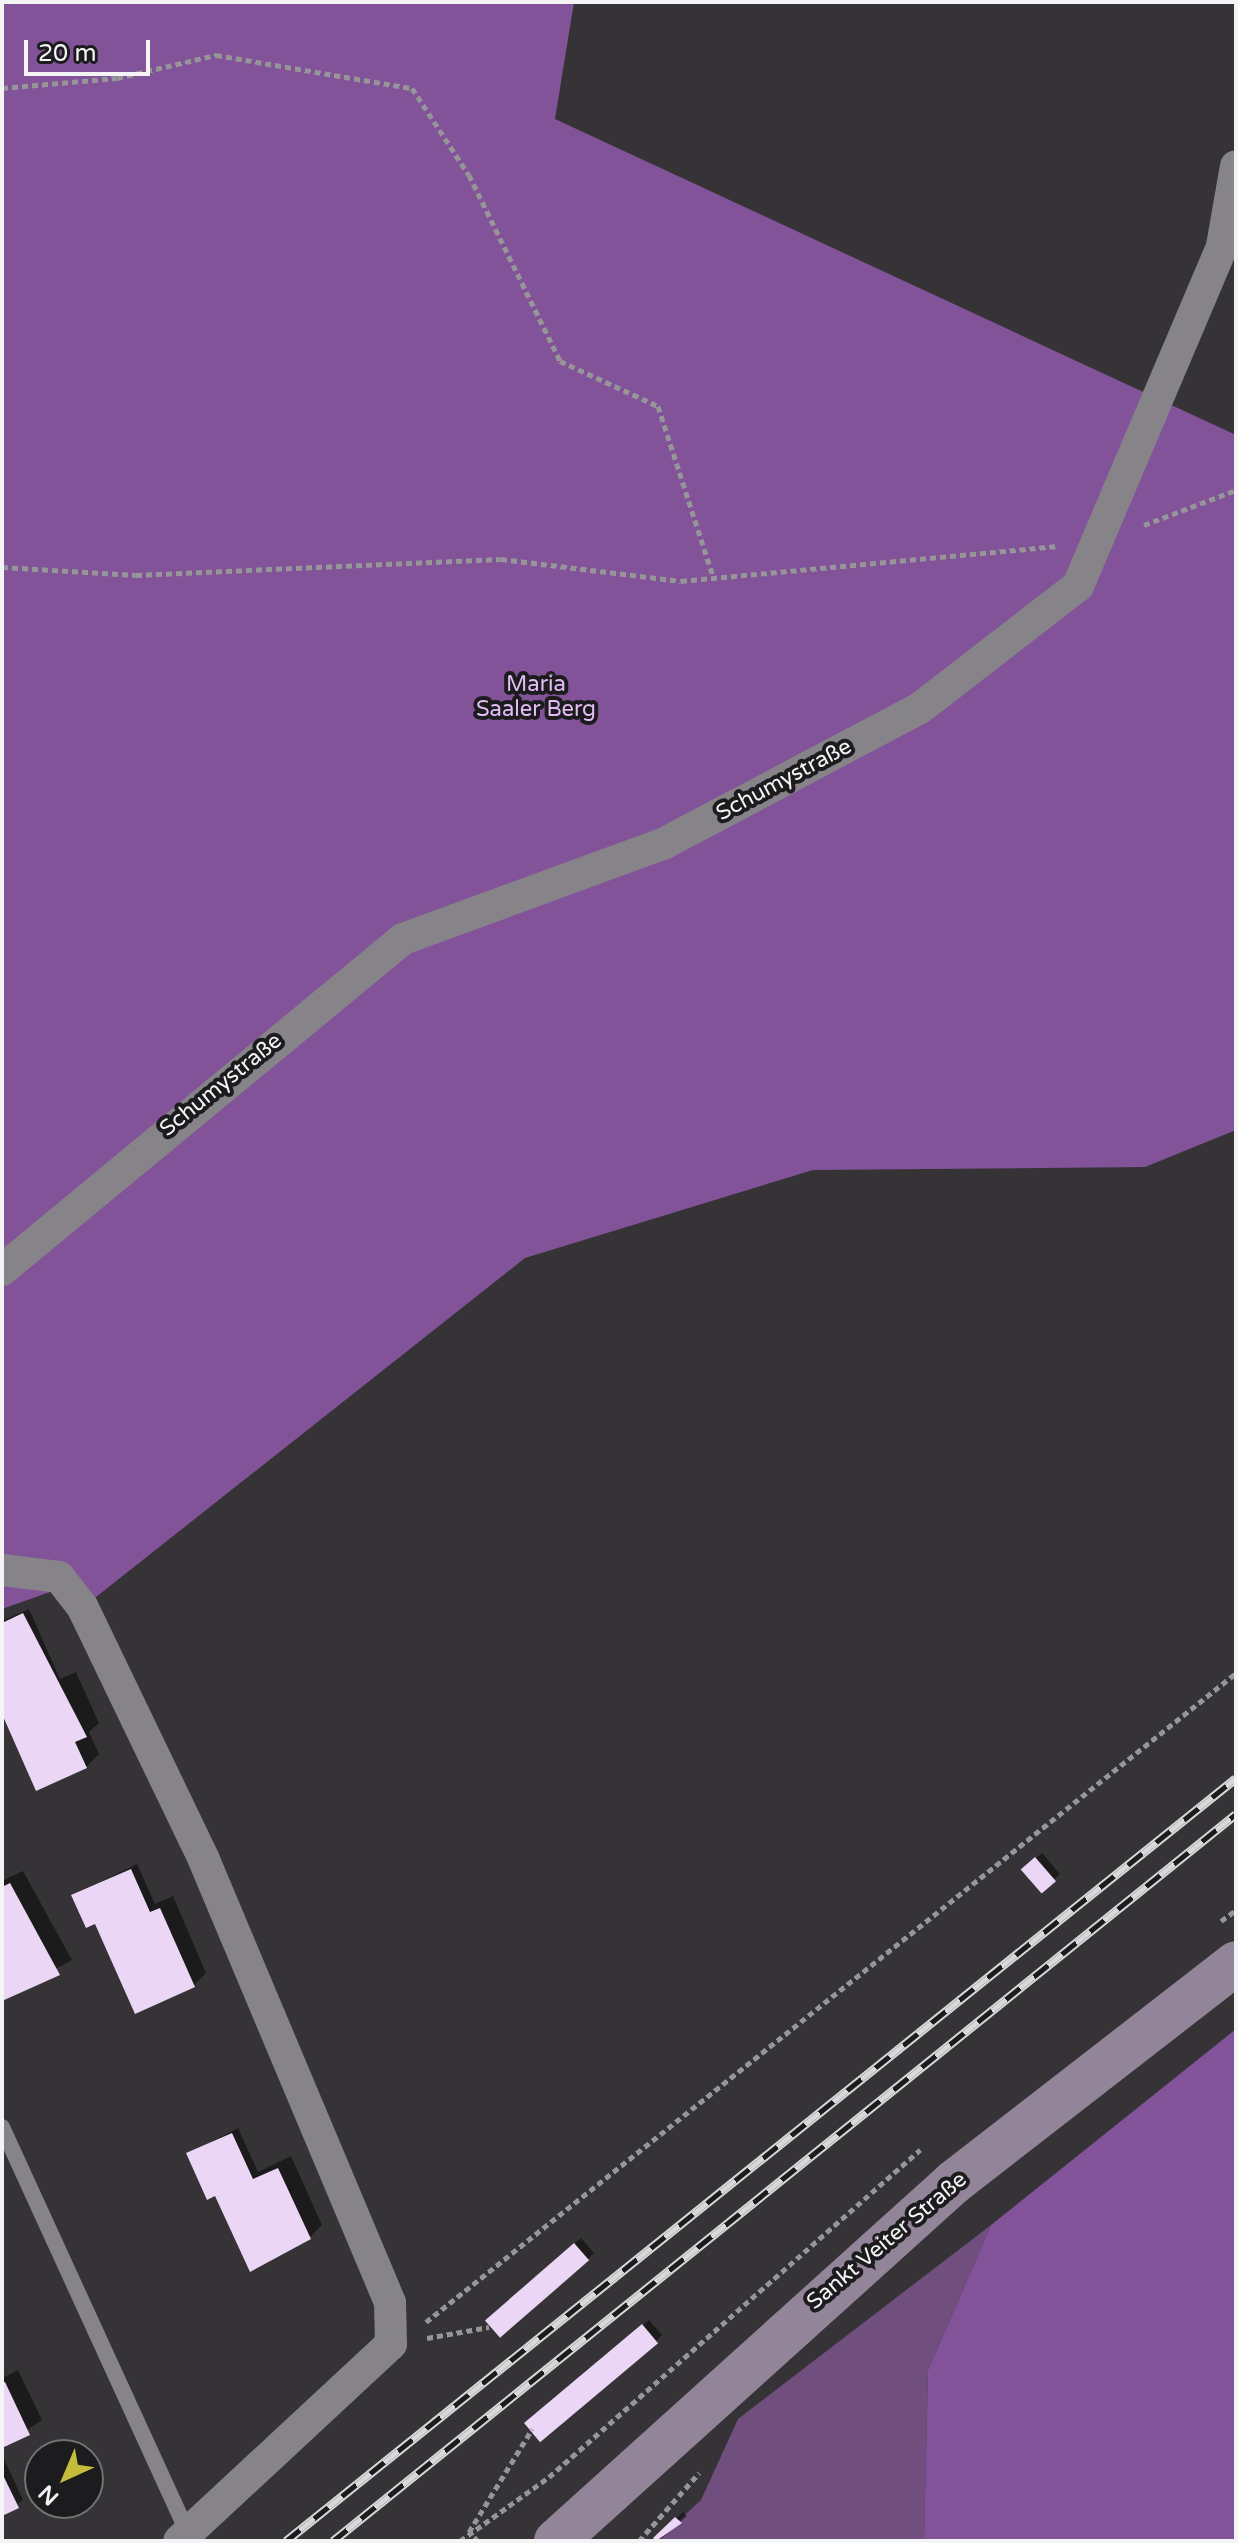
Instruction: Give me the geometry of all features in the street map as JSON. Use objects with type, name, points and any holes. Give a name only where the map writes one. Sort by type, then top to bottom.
[{"type":"main road","name":"Sankt Veiter Straße","points":[[556,2541],[954,2182],[1236,1963]]},
{"type":"street","name":"Schumystraße","points":[[2,1270],[99,1183],[403,939],[663,844],[920,708],[1078,586],[1222,246],[1236,166]]},
{"type":"street","points":[[2,1570],[59,1577],[82,1606],[204,1860],[318,2123],[390,2303],[391,2344],[183,2537]]},
{"type":"lane","points":[[2,2127],[183,2537]]},
{"type":"path","points":[[2,88],[117,78],[216,55],[412,88],[469,175],[560,361],[658,406],[713,576]]},
{"type":"path","points":[[2,567],[136,575],[501,559],[681,581],[1098,542],[1236,490]]},
{"type":"path","points":[[391,2344],[451,2306],[1236,1673]]},
{"type":"path","points":[[391,2344],[489,2327]]},
{"type":"path","points":[[478,2541],[469,2532],[532,2429]]},
{"type":"shaded area","points":[[991,2225],[928,2370],[924,2541],[657,2541],[701,2500],[738,2419]]},
{"type":"green space","name":"Maria Saaler Berg","points":[[2,2],[574,2],[555,119],[1236,435],[1236,1130],[1145,1167],[813,1170],[525,1258],[96,1597],[50,1592],[2,1609]]},
{"type":"green space","points":[[1236,2029],[1236,2541],[924,2541],[928,2370],[991,2225]]},
{"type":"building","points":[[23,1613],[87,1737],[75,1742],[87,1768],[36,1791],[2,1714],[2,1623]]},
{"type":"building","points":[[1035,1857],[1056,1881],[1042,1894],[1021,1869]]},
{"type":"building","points":[[131,1869],[150,1912],[160,1908],[195,1987],[135,2014],[95,1924],[86,1928],[71,1895]]},
{"type":"building","points":[[10,1883],[60,1975],[2,2001],[2,1887]]},
{"type":"building","points":[[232,2133],[253,2179],[278,2168],[311,2239],[250,2272],[215,2196],[207,2200],[186,2153]]},
{"type":"building","points":[[574,2243],[589,2260],[500,2338],[485,2320]]},
{"type":"building","points":[[642,2324],[658,2343],[540,2442],[524,2423]]},
{"type":"building","points":[[5,2382],[30,2435],[2,2448],[2,2383]]},
{"type":"building","points":[[2,2473],[19,2508],[2,2516]]},
{"type":"building","points":[[675,2517],[682,2523],[656,2541],[653,2538]]},
{"type":"railway","points":[[286,2541],[1236,1778]]},
{"type":"railway","points":[[333,2541],[1236,1814]]}]
